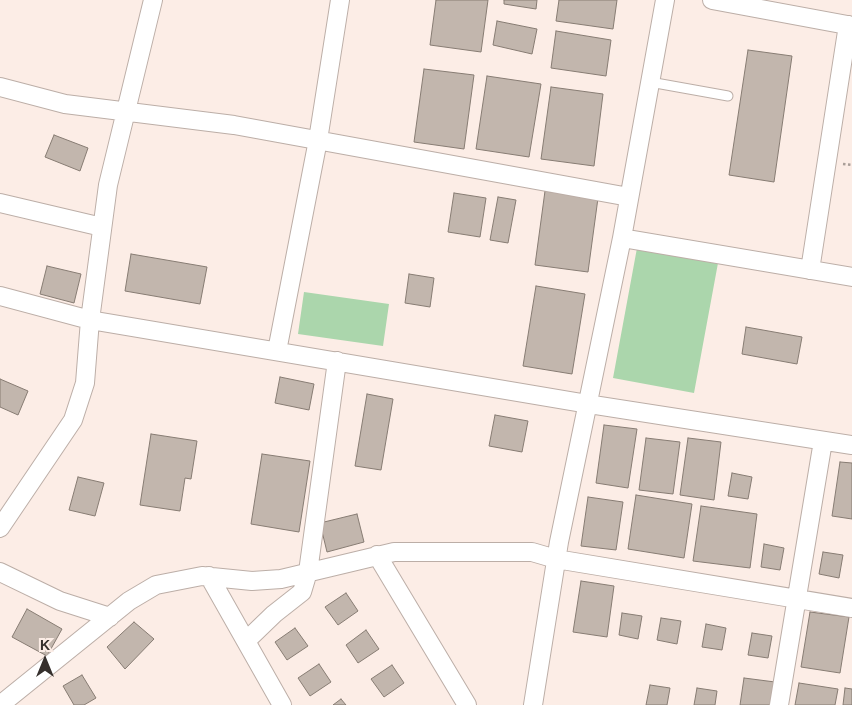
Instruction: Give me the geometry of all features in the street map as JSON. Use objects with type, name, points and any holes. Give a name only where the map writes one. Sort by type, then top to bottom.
[{"type":"street","points":[[0,528],[73,420],[85,383],[90,320],[108,185],[153,0]]},
{"type":"street","points":[[277,351],[318,140],[340,0]]},
{"type":"street","points":[[534,705],[556,559],[622,238],[665,0]]},
{"type":"street","points":[[712,0],[850,25],[810,270]]},
{"type":"street","points":[[0,88],[66,104],[234,125],[629,197]]},
{"type":"street","points":[[0,203],[102,227]]},
{"type":"street","points":[[622,238],[852,277]]},
{"type":"street","points":[[0,296],[90,320],[588,404],[852,445]]},
{"type":"street","points":[[246,641],[274,614],[302,592],[308,572],[337,362]]},
{"type":"street","points":[[779,705],[823,441]]},
{"type":"street","points":[[0,705],[129,601],[156,585],[209,576],[252,581],[280,579],[394,552],[532,552],[556,559],[852,608]]},
{"type":"street","points":[[378,555],[467,705]]},
{"type":"street","points":[[0,572],[60,601],[110,617]]},
{"type":"street","points":[[209,576],[282,705]]},
{"type":"lane","points":[[650,82],[728,96]]},
{"type":"green space","points":[[637,248],[718,263],[694,393],[613,378]]},
{"type":"green space","points":[[304,292],[389,304],[383,346],[298,334]]},
{"type":"building","points":[[436,0],[488,0],[481,52],[430,45]]},
{"type":"building","points":[[504,0],[537,0],[536,9],[504,4]]},
{"type":"building","points":[[559,0],[617,0],[613,29],[556,21]]},
{"type":"building","points":[[497,21],[537,29],[532,54],[493,45]]},
{"type":"building","points":[[556,31],[611,40],[606,76],[551,68]]},
{"type":"building","points":[[748,50],[792,56],[774,182],[729,175]]},
{"type":"building","points":[[424,69],[474,75],[464,149],[414,142]]},
{"type":"building","points":[[487,76],[541,84],[529,157],[476,149]]},
{"type":"building","points":[[551,87],[603,94],[594,166],[541,159]]},
{"type":"building","points":[[54,135],[88,148],[80,171],[45,157]]},
{"type":"building","points":[[545,191],[598,198],[588,272],[535,265]]},
{"type":"building","points":[[454,193],[486,198],[480,237],[448,232]]},
{"type":"building","points":[[498,197],[516,200],[508,243],[490,240]]},
{"type":"building","points":[[131,254],[207,267],[200,304],[125,291]]},
{"type":"building","points":[[47,266],[81,274],[74,303],[40,294]]},
{"type":"building","points":[[409,274],[434,278],[430,307],[405,303]]},
{"type":"building","points":[[536,286],[585,294],[572,374],[523,366]]},
{"type":"building","points":[[746,327],[802,337],[797,364],[742,354]]},
{"type":"building","points":[[280,377],[314,384],[309,410],[275,403]]},
{"type":"building","points":[[0,379],[28,391],[18,415],[0,407]]},
{"type":"building","points":[[367,394],[393,399],[381,470],[355,466]]},
{"type":"building","points":[[495,415],[528,421],[522,452],[489,446]]},
{"type":"building","points":[[604,425],[637,429],[628,488],[596,483]]},
{"type":"building","points":[[151,434],[197,441],[191,479],[185,478],[180,511],[140,505]]},
{"type":"building","points":[[646,438],[680,442],[673,494],[639,490]]},
{"type":"building","points":[[688,438],[721,442],[714,500],[680,495]]},
{"type":"building","points":[[262,454],[310,461],[299,532],[251,524]]},
{"type":"building","points":[[840,462],[852,463],[852,519],[832,516]]},
{"type":"building","points":[[732,473],[752,477],[748,499],[728,496]]},
{"type":"building","points":[[78,477],[104,483],[95,516],[69,510]]},
{"type":"building","points":[[636,495],[692,504],[684,558],[628,549]]},
{"type":"building","points":[[588,497],[623,502],[616,550],[581,546]]},
{"type":"building","points":[[701,506],[757,514],[750,568],[693,561]]},
{"type":"building","points":[[357,514],[364,542],[327,552],[320,523]]},
{"type":"building","points":[[764,544],[784,548],[780,570],[761,567]]},
{"type":"building","points":[[823,552],[843,555],[839,578],[819,574]]},
{"type":"building","points":[[581,581],[614,586],[607,637],[573,632]]},
{"type":"building","points":[[346,593],[358,611],[338,625],[325,607]]},
{"type":"building","points":[[27,609],[62,629],[47,656],[12,637]]},
{"type":"building","points":[[810,612],[849,617],[840,673],[801,667]]},
{"type":"building","points":[[622,613],[642,616],[638,639],[619,635]]},
{"type":"building","points":[[661,618],[681,621],[677,644],[657,640]]},
{"type":"building","points":[[134,622],[154,639],[125,669],[107,647]]},
{"type":"building","points":[[706,624],[726,628],[722,650],[702,647]]},
{"type":"building","points":[[295,628],[308,646],[287,660],[275,642]]},
{"type":"building","points":[[366,630],[379,649],[358,663],[346,645]]},
{"type":"building","points":[[752,633],[772,636],[768,658],[748,655]]},
{"type":"building","points":[[319,664],[331,682],[310,696],[298,678]]},
{"type":"building","points":[[392,665],[404,683],[384,697],[371,679]]},
{"type":"building","points":[[82,675],[96,698],[84,705],[74,705],[63,686]]},
{"type":"building","points":[[744,678],[775,682],[772,705],[740,705]]},
{"type":"building","points":[[799,683],[838,689],[835,705],[795,705]]},
{"type":"building","points":[[650,685],[670,688],[667,705],[646,705]]},
{"type":"building","points":[[697,688],[717,691],[715,705],[694,705]]},
{"type":"building","points":[[845,688],[852,689],[852,705],[843,705]]},
{"type":"building","points":[[341,699],[346,705],[333,705]]}]
